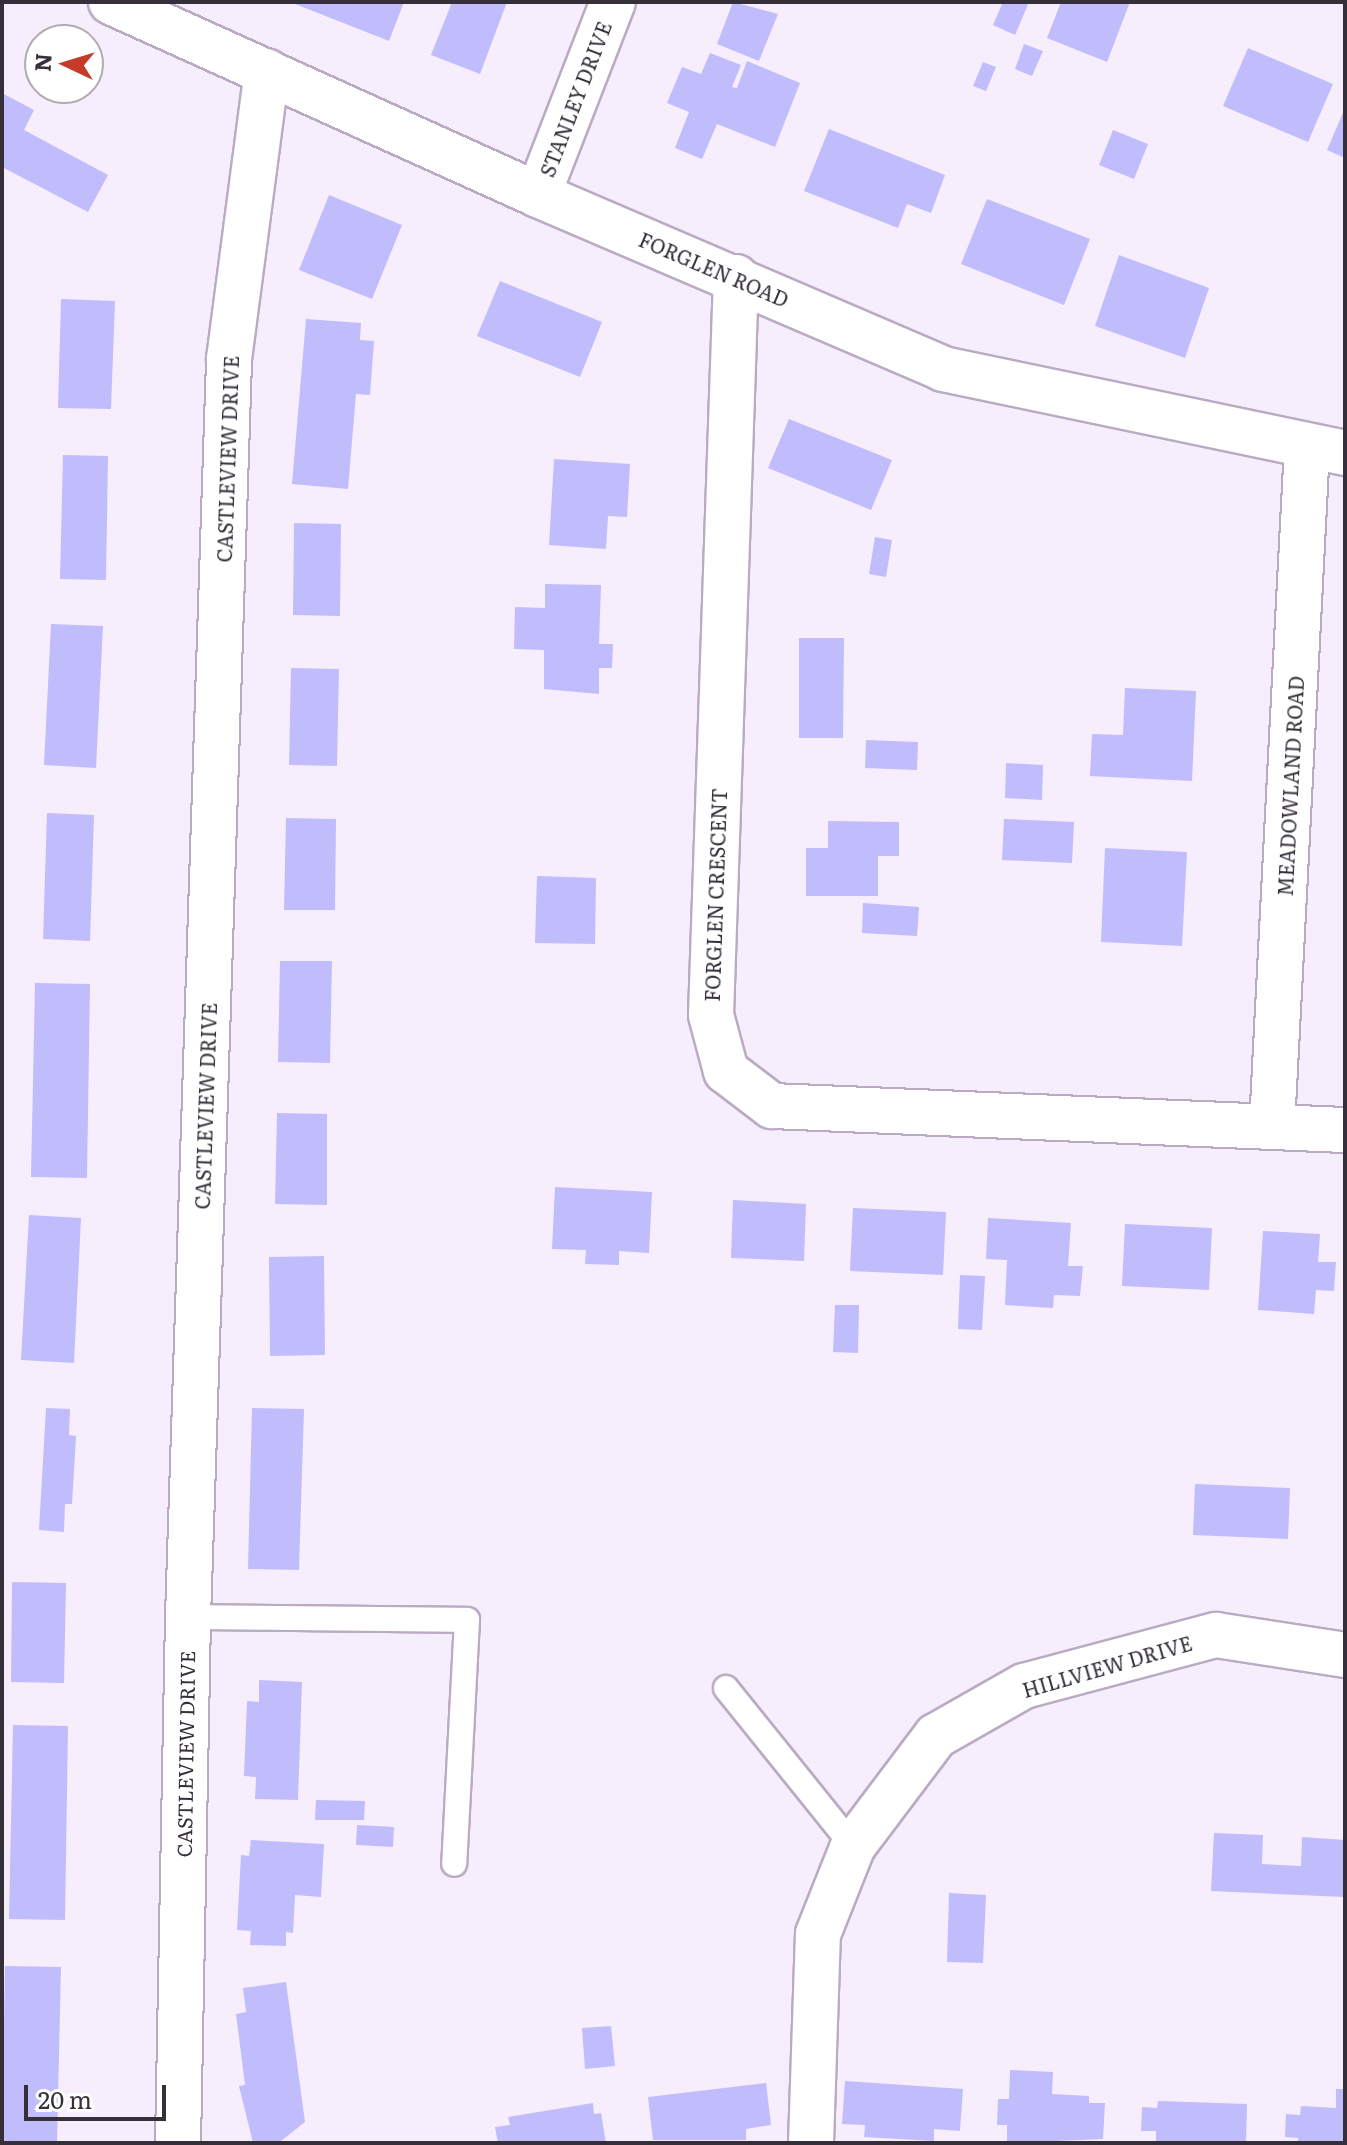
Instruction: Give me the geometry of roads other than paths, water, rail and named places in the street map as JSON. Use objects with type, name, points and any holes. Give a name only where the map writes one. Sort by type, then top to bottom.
[{"type":"street","name":"FORGLEN ROAD","points":[[111,2],[538,195],[736,277],[943,369],[1326,450]]},
{"type":"street","name":"STANLEY DRIVE","points":[[538,195],[613,2]]},
{"type":"street","name":"CASTLEVIEW DRIVE","points":[[178,2143],[188,1617],[229,359],[267,72]]},
{"type":"street","name":"FORGLEN CRESCENT","points":[[736,277],[711,1015],[726,1071],[772,1106],[998,1119],[1345,1130]]},
{"type":"street","name":"MEADOWLAND ROAD","points":[[1272,1126],[1326,450]]},
{"type":"street","name":"HILLVIEW DRIVE","points":[[811,2143],[818,1934],[853,1846],[936,1736],[1024,1686],[1216,1635],[1345,1655]]},
{"type":"lane","points":[[188,1617],[467,1620],[454,1864]]},
{"type":"lane","points":[[726,1688],[853,1846]]}]
